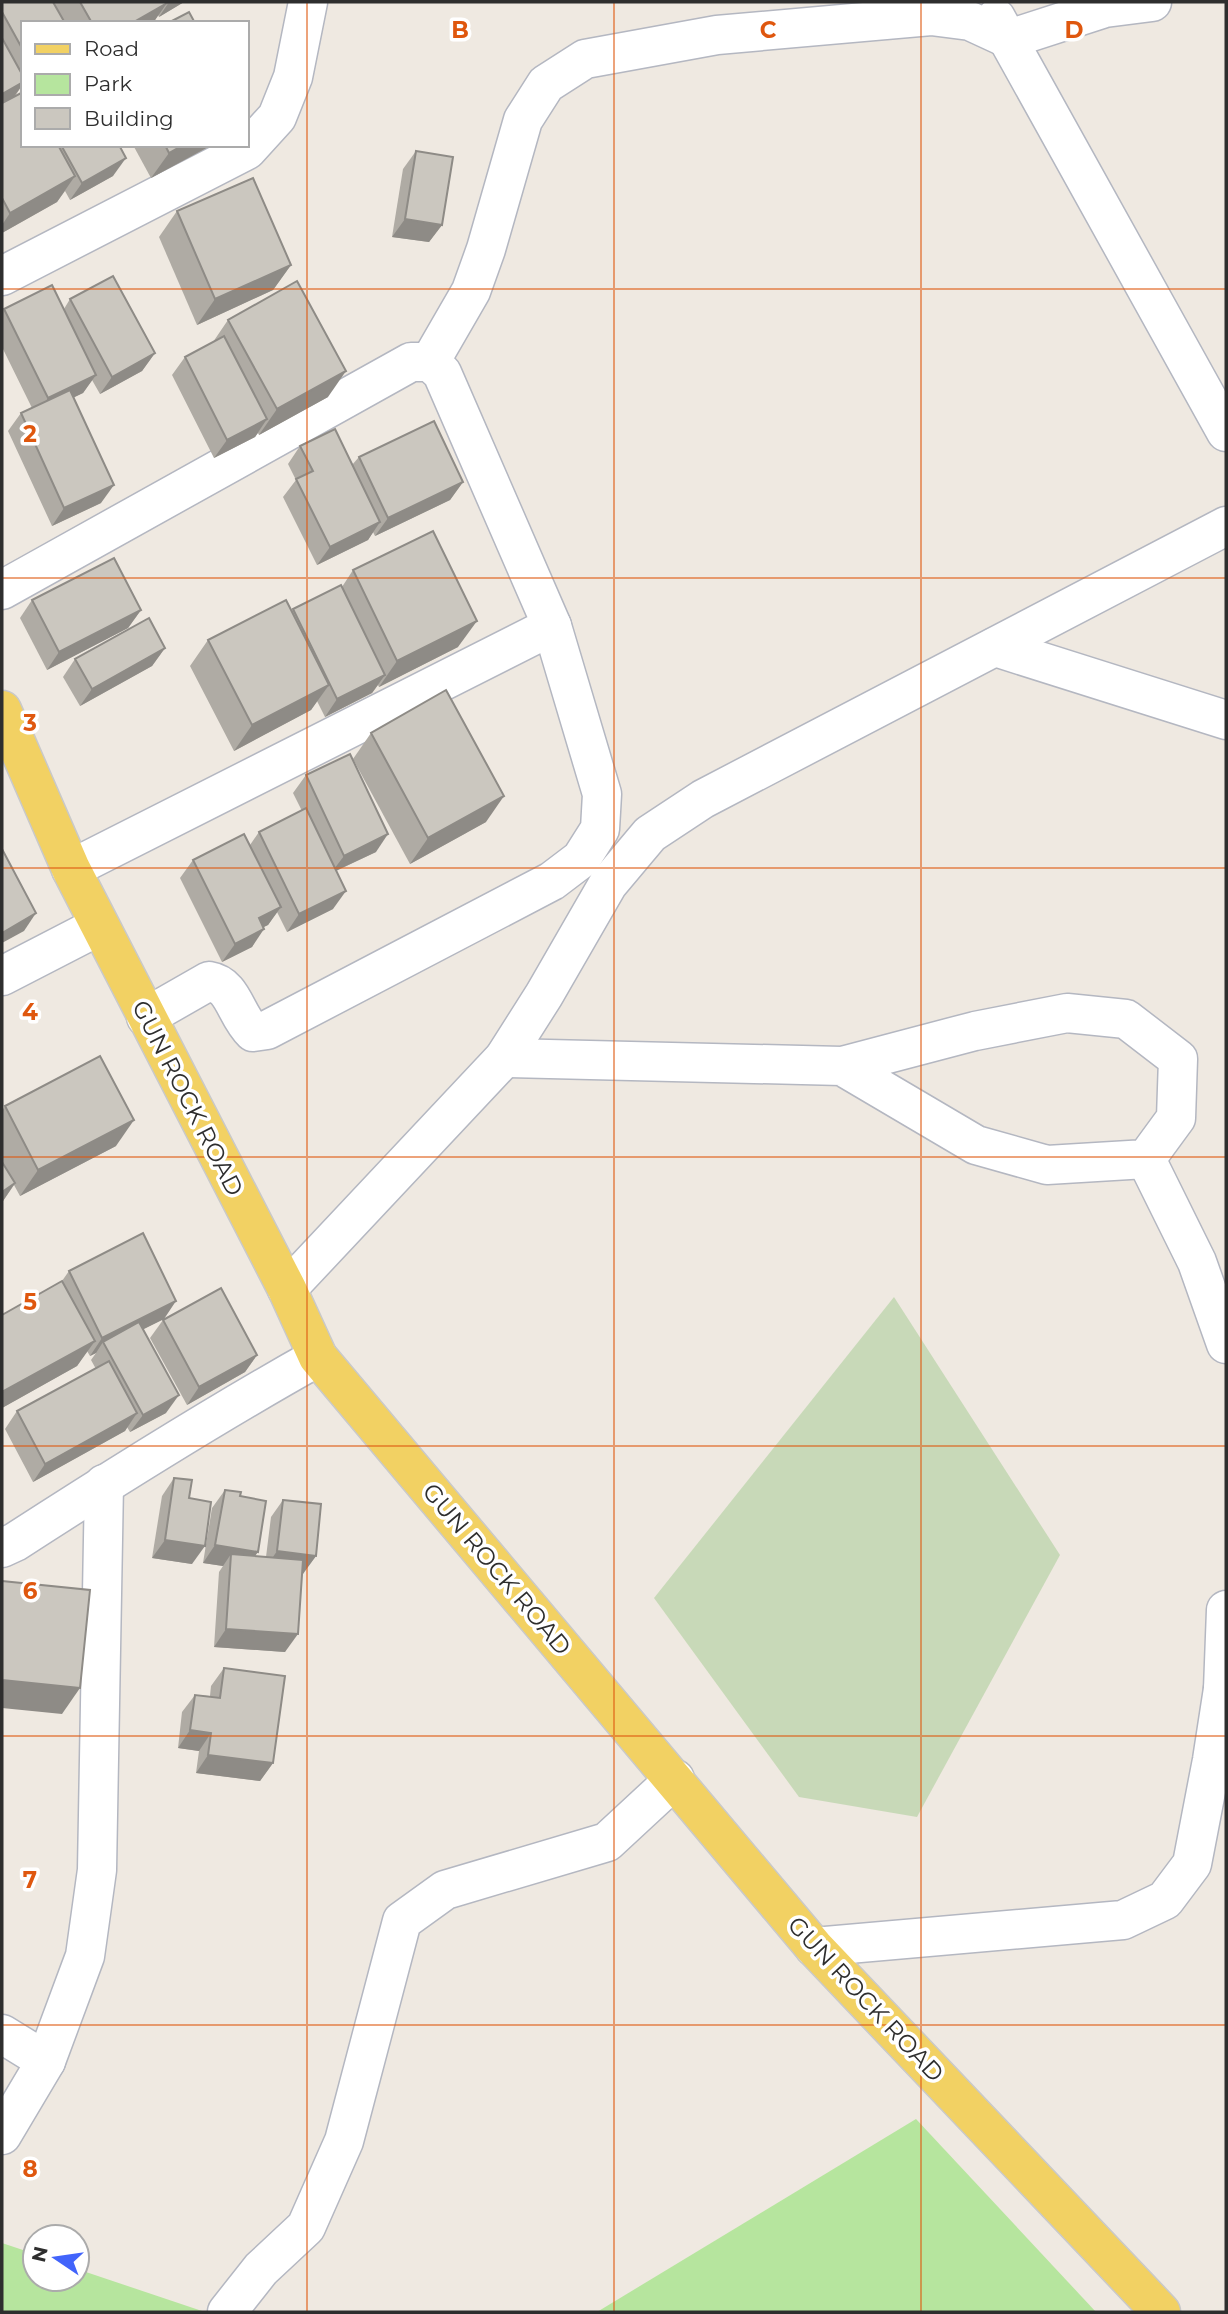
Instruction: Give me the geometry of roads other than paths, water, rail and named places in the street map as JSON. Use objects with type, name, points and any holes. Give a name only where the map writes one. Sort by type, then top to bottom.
[{"type":"main road","name":"GUN ROCK ROAD","points":[[2,710],[71,869],[288,1289],[318,1357],[814,1947],[1161,2312]]},
{"type":"street","points":[[2,276],[247,150],[277,117],[293,76],[309,2]]},
{"type":"street","points":[[985,2],[1009,39],[1226,432]]},
{"type":"street","points":[[430,362],[471,290],[486,249],[523,120],[546,84],[585,60],[717,35],[931,16],[970,21],[1009,39],[1105,8],[1152,2]]},
{"type":"street","points":[[2,590],[411,362],[430,362],[442,373],[552,626],[602,794],[600,828],[581,859],[552,881],[267,1030],[253,1032],[243,1023],[226,988],[209,981],[146,1017]]},
{"type":"street","points":[[288,1289],[504,1058],[608,884],[650,834],[703,799],[1226,526]]},
{"type":"street","points":[[71,869],[552,626]]},
{"type":"street","points":[[995,647],[1226,720]]},
{"type":"street","points":[[2,976],[99,926]]},
{"type":"street","points":[[504,1058],[842,1066],[975,1031],[1067,1013],[1126,1019],[1178,1059],[1175,1118],[1146,1159]]},
{"type":"street","points":[[842,1066],[976,1145],[1047,1165],[1146,1159]]},
{"type":"street","points":[[1146,1159],[1197,1262],[1226,1344]]},
{"type":"street","points":[[6,1536],[104,1484],[318,1357]]},
{"type":"street","points":[[2,2135],[46,2061],[85,1956],[97,1870],[104,1484]]},
{"type":"street","points":[[814,1947],[1123,1920],[1166,1900],[1192,1864],[1224,1688],[1226,1609]]},
{"type":"street","points":[[227,2312],[261,2269],[306,2227],[312,2214],[344,2141],[402,1921],[445,1890],[607,1842],[675,1779]]},
{"type":"street","points":[[2,2034],[46,2061]]}]
